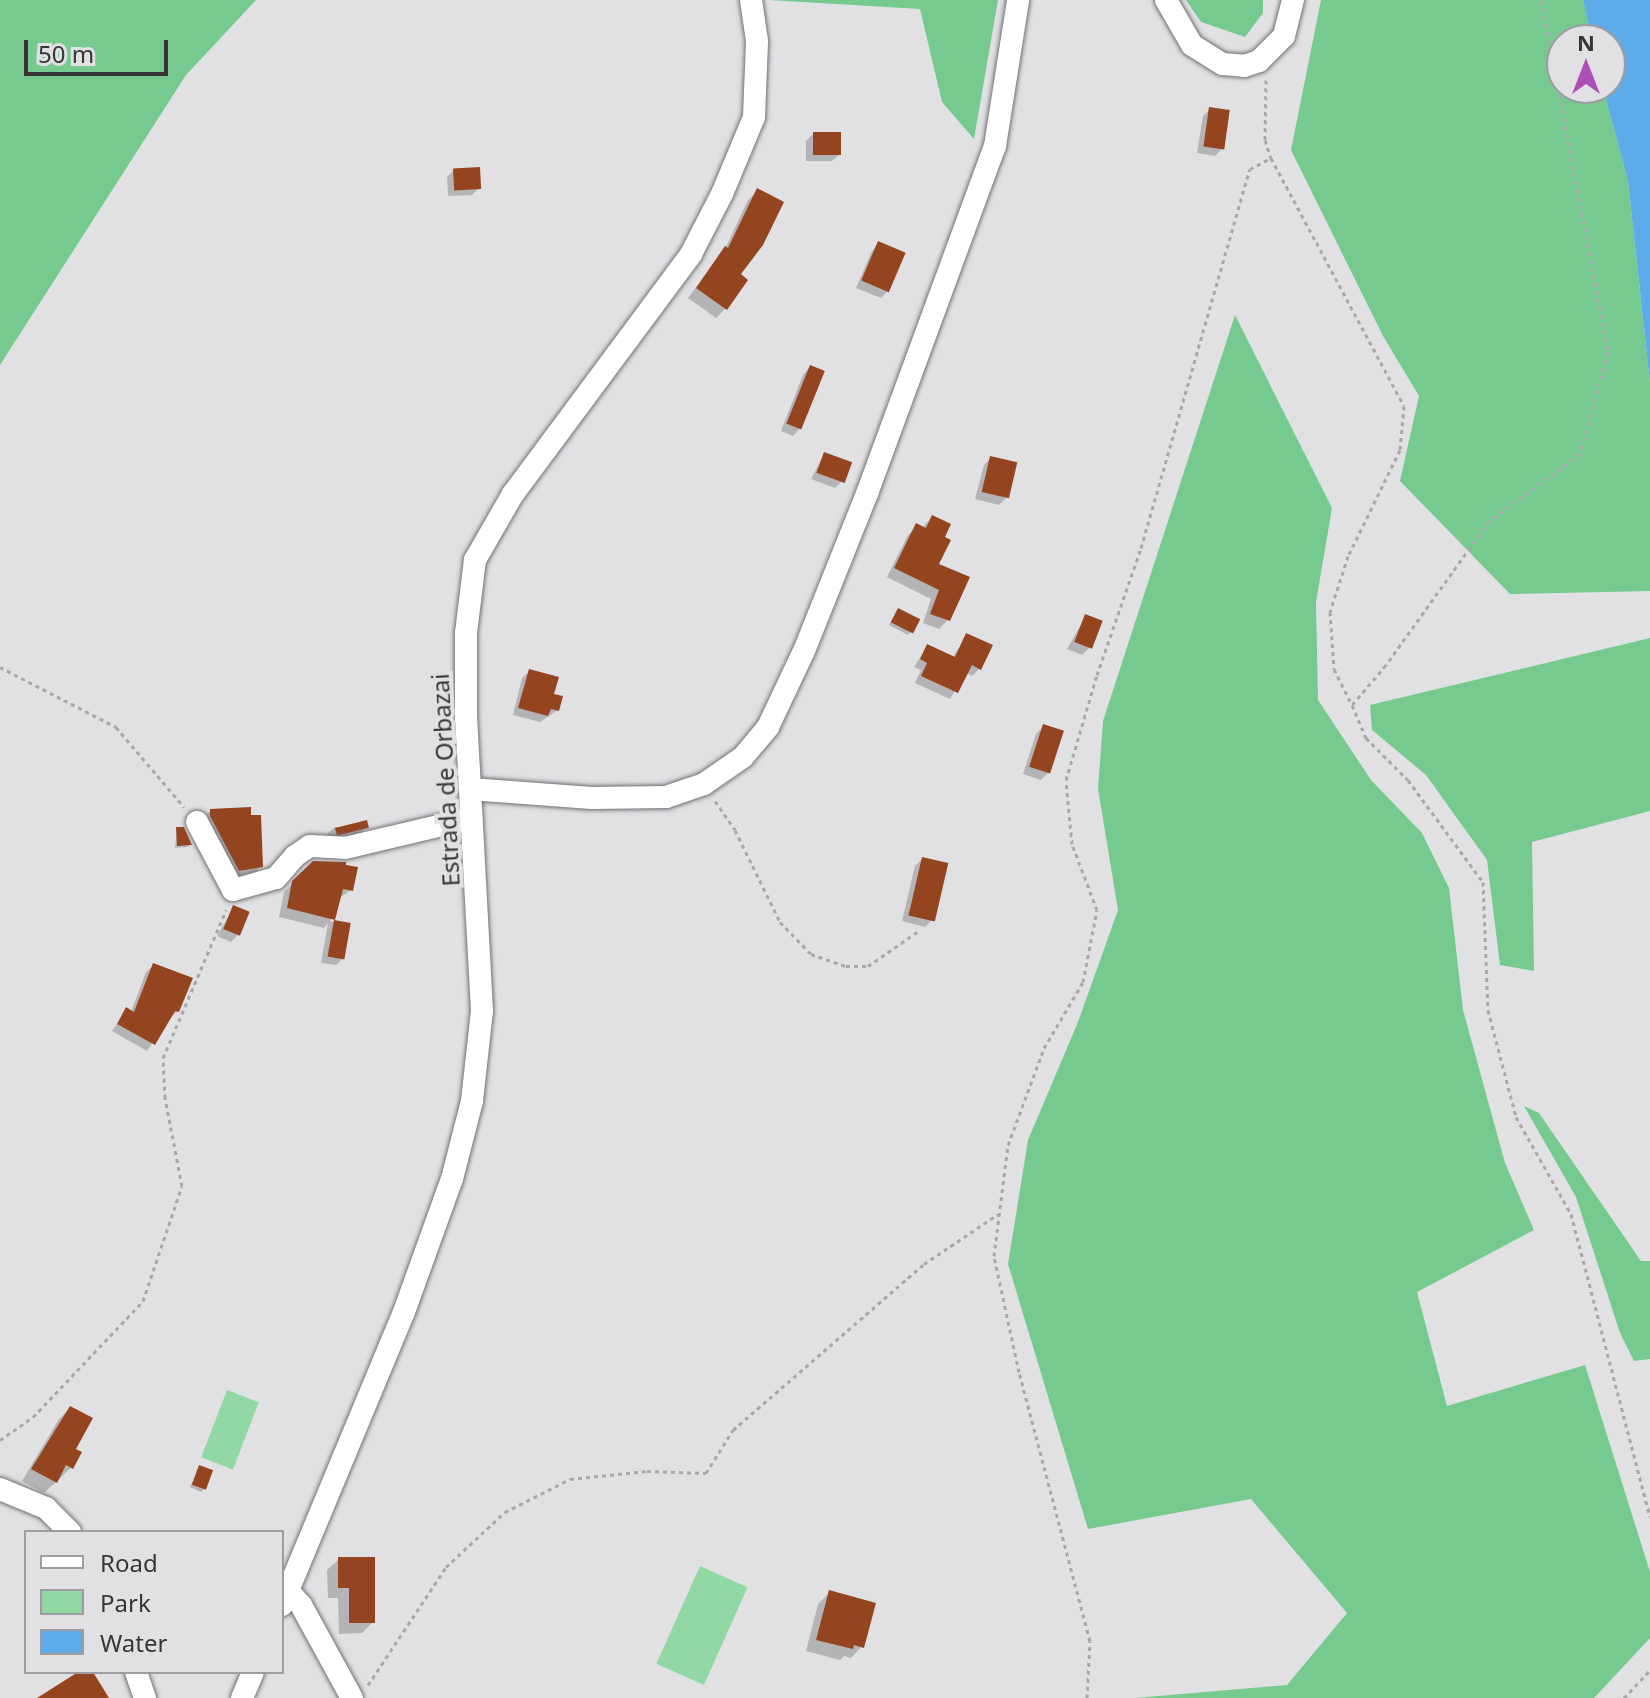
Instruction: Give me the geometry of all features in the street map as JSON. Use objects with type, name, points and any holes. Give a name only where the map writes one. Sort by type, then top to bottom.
[{"type":"street","name":"Estrada de Orbazai","points":[[285,1598],[404,1312],[452,1179],[472,1101],[482,1011],[470,789],[466,633],[475,560],[513,494],[691,254],[722,194],[754,117],[757,41],[751,0]]},
{"type":"street","points":[[470,789],[592,798],[666,797],[704,784],[743,757],[768,727],[804,651],[868,491],[995,146],[1018,0]]},
{"type":"street","points":[[1166,0],[1192,45],[1223,64],[1244,66],[1259,61],[1284,36],[1293,0]]},
{"type":"street","points":[[197,822],[233,890],[276,878],[295,856],[310,846],[345,848],[472,818]]},
{"type":"street","points":[[0,1489],[46,1508],[68,1530]]},
{"type":"street","points":[[285,1598],[301,1605],[360,1692]]},
{"type":"street","points":[[137,1674],[145,1698]]},
{"type":"street","points":[[242,1698],[252,1674]]},
{"type":"path","points":[[1352,705],[1386,665],[1489,521],[1580,454],[1608,352],[1541,0]]},
{"type":"path","points":[[1259,61],[1268,86],[1265,140],[1271,158],[1404,406],[1400,450],[1348,556],[1330,612],[1334,669],[1366,738],[1408,780],[1483,882],[1488,1010],[1516,1117],[1571,1214],[1650,1517]]},
{"type":"path","points":[[1087,1698],[1090,1641],[1019,1372],[994,1256],[999,1213],[1008,1145],[1044,1048],[1083,982],[1097,910],[1072,844],[1066,780],[1097,675],[1141,548],[1250,169],[1271,158]]},
{"type":"path","points":[[0,667],[116,727],[197,822]]},
{"type":"path","points":[[704,784],[735,830],[780,922],[811,954],[846,966],[868,966],[920,930]]},
{"type":"path","points":[[0,1440],[33,1417],[143,1301],[182,1186],[165,1098],[163,1058],[207,961],[233,890]]},
{"type":"path","points":[[360,1692],[446,1567],[505,1512],[570,1479],[647,1471],[706,1473],[733,1430],[924,1264],[999,1213]]},
{"type":"path","points":[[1624,1698],[1650,1670]]},
{"type":"green space","points":[[0,0],[256,0],[186,75],[0,365]]},
{"type":"green space","points":[[769,0],[998,0],[974,139],[942,102],[920,9]]},
{"type":"green space","points":[[1186,0],[1263,0],[1263,13],[1245,37],[1201,22]]},
{"type":"green space","points":[[1321,0],[1583,0],[1588,24],[1546,24],[1546,104],[1607,104],[1628,181],[1650,383],[1650,591],[1510,594],[1400,481],[1419,396],[1383,336],[1291,150]]},
{"type":"green space","points":[[1235,315],[1332,508],[1316,602],[1318,700],[1371,780],[1422,833],[1449,888],[1463,1010],[1505,1163],[1534,1230],[1417,1292],[1447,1406],[1585,1365],[1650,1572],[1650,1638],[1594,1698],[1135,1698],[1287,1685],[1347,1613],[1251,1499],[1088,1529],[1008,1264],[1028,1140],[1078,1022],[1118,910],[1098,789],[1103,721]]},
{"type":"green space","points":[[1650,638],[1650,811],[1532,842],[1534,971],[1500,965],[1487,860],[1426,775],[1372,730],[1370,705]]},
{"type":"green space","points":[[1524,1106],[1539,1113],[1641,1261],[1650,1261],[1650,1359],[1634,1361],[1620,1333],[1576,1197]]},
{"type":"green space","points":[[227,1390],[259,1402],[233,1469],[201,1457]]},
{"type":"green space","points":[[700,1566],[748,1587],[704,1685],[656,1664]]},
{"type":"water","points":[[1583,0],[1650,0],[1650,383],[1628,181],[1607,104],[1626,104],[1626,24],[1588,24]]},
{"type":"building","points":[[1209,107],[1230,110],[1224,150],[1203,147]]},
{"type":"building","points":[[813,132],[841,132],[841,155],[813,155]]},
{"type":"building","points":[[480,167],[481,189],[454,190],[453,168]]},
{"type":"building","points":[[757,188],[784,202],[763,245],[741,274],[748,280],[727,310],[696,288],[725,246],[728,248]]},
{"type":"building","points":[[878,241],[906,253],[889,292],[861,281]]},
{"type":"building","points":[[810,365],[825,371],[801,429],[786,423]]},
{"type":"building","points":[[824,452],[852,462],[845,483],[816,473]]},
{"type":"building","points":[[990,456],[1017,462],[1009,498],[982,492]]},
{"type":"building","points":[[932,515],[951,524],[945,537],[951,540],[939,564],[970,577],[950,621],[930,614],[939,590],[894,568],[916,523],[926,528]]},
{"type":"building","points":[[898,608],[920,619],[913,634],[891,622]]},
{"type":"building","points":[[1085,614],[1103,621],[1092,649],[1074,642]]},
{"type":"building","points":[[966,633],[993,645],[981,670],[972,665],[958,693],[921,676],[927,663],[920,659],[927,644],[955,657]]},
{"type":"building","points":[[529,669],[559,677],[554,694],[563,696],[559,711],[551,709],[548,716],[518,708]]},
{"type":"building","points":[[1043,724],[1064,731],[1050,774],[1029,767]]},
{"type":"building","points":[[251,807],[251,815],[261,815],[263,867],[239,871],[210,816],[210,809]]},
{"type":"building","points":[[367,820],[369,828],[337,836],[335,828]]},
{"type":"building","points":[[176,827],[184,827],[192,845],[177,846]]},
{"type":"building","points":[[922,857],[948,863],[935,922],[909,915]]},
{"type":"building","points":[[313,861],[346,862],[346,865],[358,867],[353,891],[343,889],[335,920],[287,908],[292,881]]},
{"type":"building","points":[[233,905],[250,912],[240,936],[223,929]]},
{"type":"building","points":[[334,920],[351,923],[344,959],[328,956]]},
{"type":"building","points":[[153,963],[193,978],[179,1012],[175,1011],[155,1045],[117,1024],[126,1007],[134,1012]]},
{"type":"building","points":[[70,1406],[93,1418],[76,1449],[82,1452],[73,1469],[66,1465],[57,1483],[31,1469]]},
{"type":"building","points":[[199,1465],[213,1470],[206,1490],[192,1485]]},
{"type":"building","points":[[338,1557],[375,1557],[375,1623],[349,1623],[349,1588],[338,1588]]},
{"type":"building","points":[[829,1590],[876,1603],[864,1648],[854,1645],[853,1649],[816,1640]]},
{"type":"building","points":[[75,1674],[94,1674],[109,1698],[37,1698]]}]
